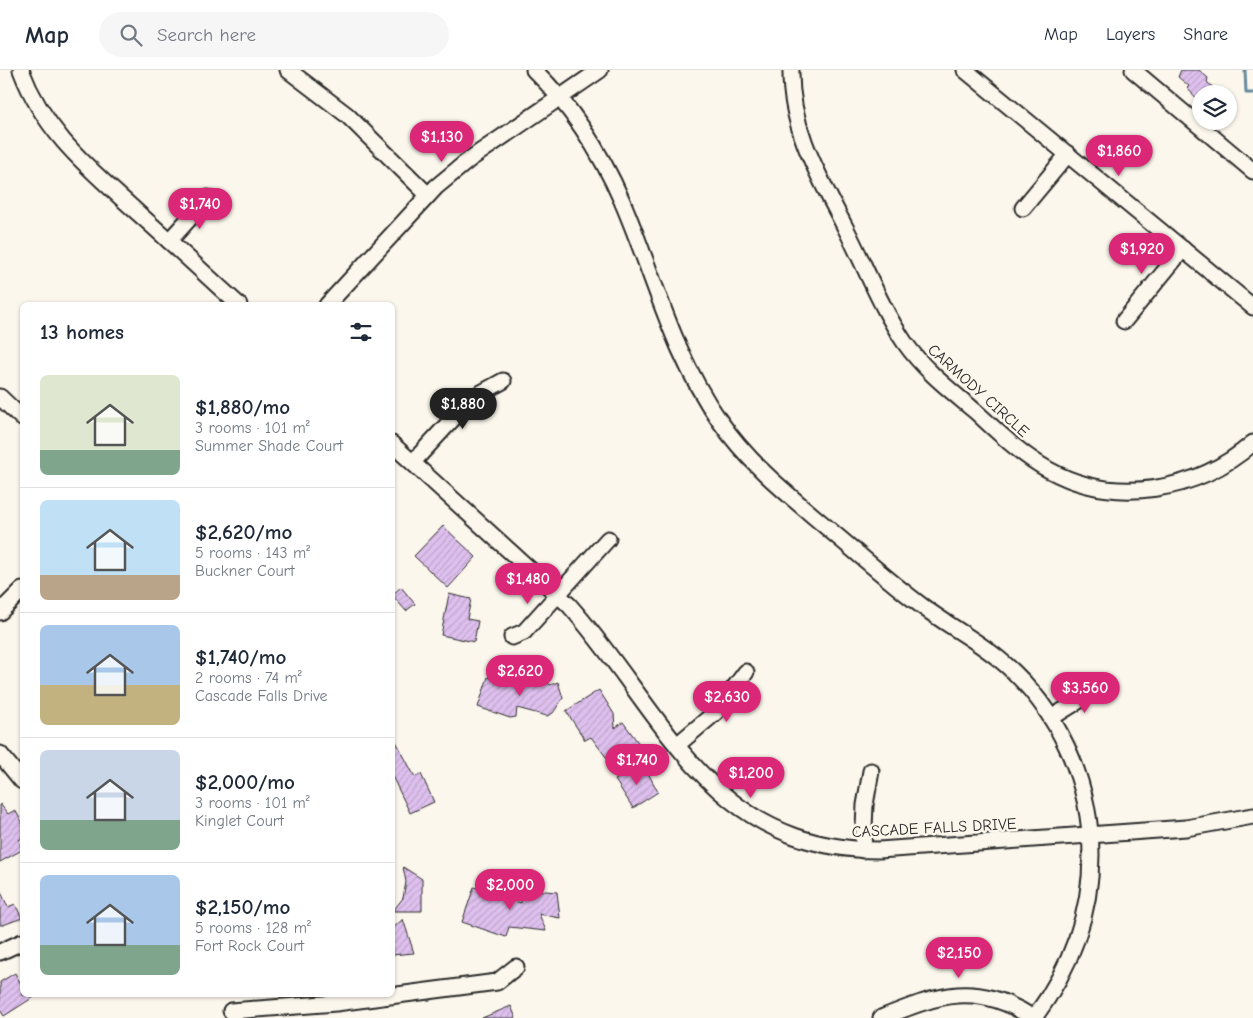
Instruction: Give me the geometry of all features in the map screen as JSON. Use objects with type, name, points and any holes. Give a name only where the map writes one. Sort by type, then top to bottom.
[{"type":"street","points":[[21,70],[34,101],[58,137],[236,302]]},
{"type":"street","points":[[288,70],[348,115],[428,195]]},
{"type":"street","points":[[534,70],[577,120],[612,178],[667,322],[690,375],[704,400],[738,446],[778,487],[907,595],[1001,661],[1034,695],[1051,718],[1071,756],[1080,781],[1090,835],[1091,870],[1084,919],[1063,974],[1033,1018],[1005,1002],[986,996],[966,994],[934,998],[881,1018]]},
{"type":"street","points":[[329,302],[428,195],[470,159],[600,70]]},
{"type":"street","name":"CARMODY CIRCLE","points":[[791,70],[796,117],[809,158],[904,341],[932,374],[1018,450],[1034,461],[1067,478],[1094,486],[1132,490],[1150,489],[1187,482],[1221,466],[1253,443]]},
{"type":"street","points":[[965,70],[1253,307]]},
{"type":"street","points":[[1133,70],[1250,163]]},
{"type":"street","points":[[1023,208],[1068,154]]},
{"type":"street","points":[[169,241],[208,198]]},
{"type":"street","points":[[1124,321],[1182,249]]},
{"type":"street","points":[[413,462],[472,398],[504,381]]},
{"type":"street","points":[[0,397],[20,416]]},
{"type":"street","name":"CASCADE FALLS DRIVE","points":[[395,447],[558,594],[589,627],[677,744],[716,790],[748,814],[799,838],[838,848],[863,850],[1186,828],[1253,816]]},
{"type":"street","points":[[512,637],[524,632],[608,539]]},
{"type":"street","points":[[0,612],[20,592]]},
{"type":"street","points":[[677,744],[716,712],[746,672]]},
{"type":"street","points":[[1051,718],[1104,685]]},
{"type":"street","points":[[0,754],[20,779]]},
{"type":"street","points":[[863,850],[865,805],[871,771]]},
{"type":"street","points":[[0,952],[20,943]]},
{"type":"street","points":[[395,997],[497,982],[516,967]]},
{"type":"street","points":[[231,1011],[337,1005],[393,997]]},
{"type":"building","points":[[1181,70],[1199,70],[1208,78],[1207,82],[1210,85],[1192,85],[1192,93],[1187,88],[1189,86],[1178,77]]},
{"type":"building","points":[[443,526],[476,557],[448,588],[414,556]]},
{"type":"building","points":[[401,587],[415,604],[406,611],[395,598],[395,592]]},
{"type":"building","points":[[449,594],[471,599],[467,619],[478,621],[474,642],[441,635]]},
{"type":"building","points":[[488,677],[505,683],[503,677],[519,678],[518,689],[545,680],[550,685],[558,682],[563,698],[553,713],[547,716],[517,708],[516,717],[510,718],[478,707]]},
{"type":"building","points":[[599,690],[614,714],[615,728],[623,722],[640,745],[638,765],[609,761],[591,737],[585,740],[566,711]]},
{"type":"building","points":[[395,740],[415,777],[421,774],[434,802],[410,813],[395,782]]},
{"type":"building","points":[[638,765],[647,771],[658,792],[633,808],[615,780]]},
{"type":"building","points":[[0,804],[8,814],[15,810],[20,819],[20,851],[0,862]]},
{"type":"building","points":[[403,867],[422,879],[422,911],[395,911],[403,898],[406,882]]},
{"type":"building","points":[[474,887],[521,903],[522,889],[557,892],[560,918],[539,914],[546,931],[509,927],[506,937],[462,922]]},
{"type":"building","points":[[0,890],[8,907],[15,904],[20,914],[20,919],[0,925]]},
{"type":"building","points":[[403,919],[414,953],[395,955],[395,926]]},
{"type":"building","points":[[15,973],[20,982],[20,997],[34,997],[4,1016],[0,1010],[0,982]]},
{"type":"building","points":[[511,1006],[516,1018],[482,1018]]},
{"type":"waterway","points":[[1245,70],[1246,93],[1253,93]]}]
